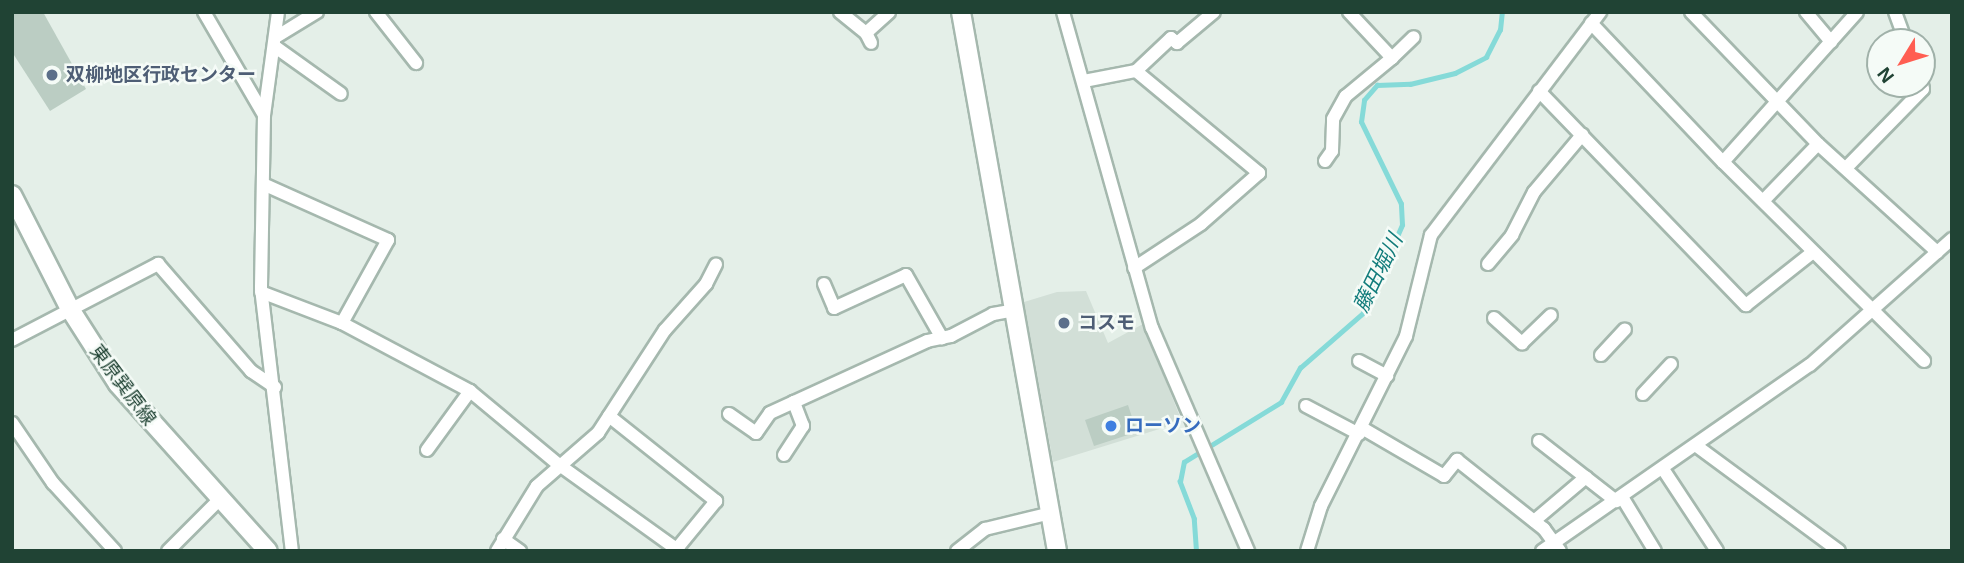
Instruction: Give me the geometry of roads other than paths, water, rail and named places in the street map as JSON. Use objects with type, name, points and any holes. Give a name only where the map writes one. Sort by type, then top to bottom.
[{"type":"street","points":[[204,12],[264,115]]},
{"type":"street","points":[[278,12],[264,115],[261,292],[275,387],[292,551]]},
{"type":"street","points":[[275,42],[317,12]]},
{"type":"street","points":[[376,12],[416,62]]},
{"type":"street","points":[[840,12],[869,38],[889,12]]},
{"type":"street","points":[[961,12],[1058,551]]},
{"type":"street","points":[[1063,12],[1134,268],[1168,373],[1248,551]]},
{"type":"street","points":[[1084,81],[1136,71],[1171,38],[1177,43],[1214,12]]},
{"type":"street","points":[[1349,12],[1392,58]]},
{"type":"street","points":[[1691,12],[1818,144],[1937,252]]},
{"type":"street","points":[[1806,12],[1831,42]]},
{"type":"street","points":[[1723,162],[1857,12]]},
{"type":"street","points":[[1307,551],[1321,506],[1361,431],[1406,336],[1431,235],[1596,18],[1723,162],[1813,252],[1876,309],[1924,361]]},
{"type":"street","points":[[1325,161],[1332,151],[1334,119],[1346,96],[1415,37]]},
{"type":"street","points":[[275,42],[341,94]]},
{"type":"street","points":[[1134,268],[1201,224],[1259,173],[1136,71]]},
{"type":"street","points":[[1539,91],[1746,305],[1813,252]]},
{"type":"street","points":[[1846,168],[1914,98]]},
{"type":"street","points":[[1488,264],[1512,234],[1534,192],[1581,135]]},
{"type":"street","points":[[1763,201],[1818,144]]},
{"type":"street","points":[[262,184],[388,240],[342,323]]},
{"type":"street","name":"東原巽原線","points":[[12,195],[70,309],[138,409],[268,551]]},
{"type":"street","points":[[1542,551],[1558,546],[1619,499],[1698,447],[1810,365],[1952,239]]},
{"type":"street","points":[[12,340],[158,264],[251,371],[275,387]]},
{"type":"street","points":[[520,551],[500,545],[520,507],[558,464],[598,433],[665,330],[706,284],[716,264]]},
{"type":"street","points":[[824,284],[834,308],[906,275],[942,338]]},
{"type":"street","points":[[261,292],[342,323],[470,391],[558,464],[677,550],[716,501],[609,416]]},
{"type":"street","points":[[729,414],[756,433],[770,413],[993,314],[1015,310]]},
{"type":"street","points":[[1494,318],[1522,343],[1551,314]]},
{"type":"street","points":[[1601,355],[1625,329]]},
{"type":"street","points":[[1359,361],[1387,376]]},
{"type":"street","points":[[1643,394],[1671,364]]},
{"type":"street","points":[[427,450],[470,391]]},
{"type":"street","points":[[785,456],[803,426],[794,402]]},
{"type":"street","points":[[1306,406],[1361,431],[1444,476],[1457,460],[1534,521],[1558,546]]},
{"type":"street","points":[[12,423],[53,483],[115,551]]},
{"type":"street","points":[[1539,440],[1619,499],[1655,551]]},
{"type":"street","points":[[1698,447],[1839,551]]},
{"type":"street","points":[[1663,470],[1717,551]]},
{"type":"street","points":[[1534,521],[1586,477]]},
{"type":"street","points":[[168,551],[219,500]]},
{"type":"street","points":[[957,551],[985,529],[1051,513]]},
{"type":"waterway","name":"藤田堀川","points":[[1196,551],[1194,519],[1180,482],[1184,462],[1281,402],[1300,368],[1363,313],[1402,225],[1401,204],[1361,122],[1364,100],[1377,85],[1410,84],[1455,73],[1486,57],[1500,30],[1502,12]]},
{"type":"place","name":"双柳地区行政センター","points":[[52,75]]},
{"type":"place","name":"コスモ","points":[[1064,323]]},
{"type":"place","name":"ローソン","points":[[1111,426]]}]
